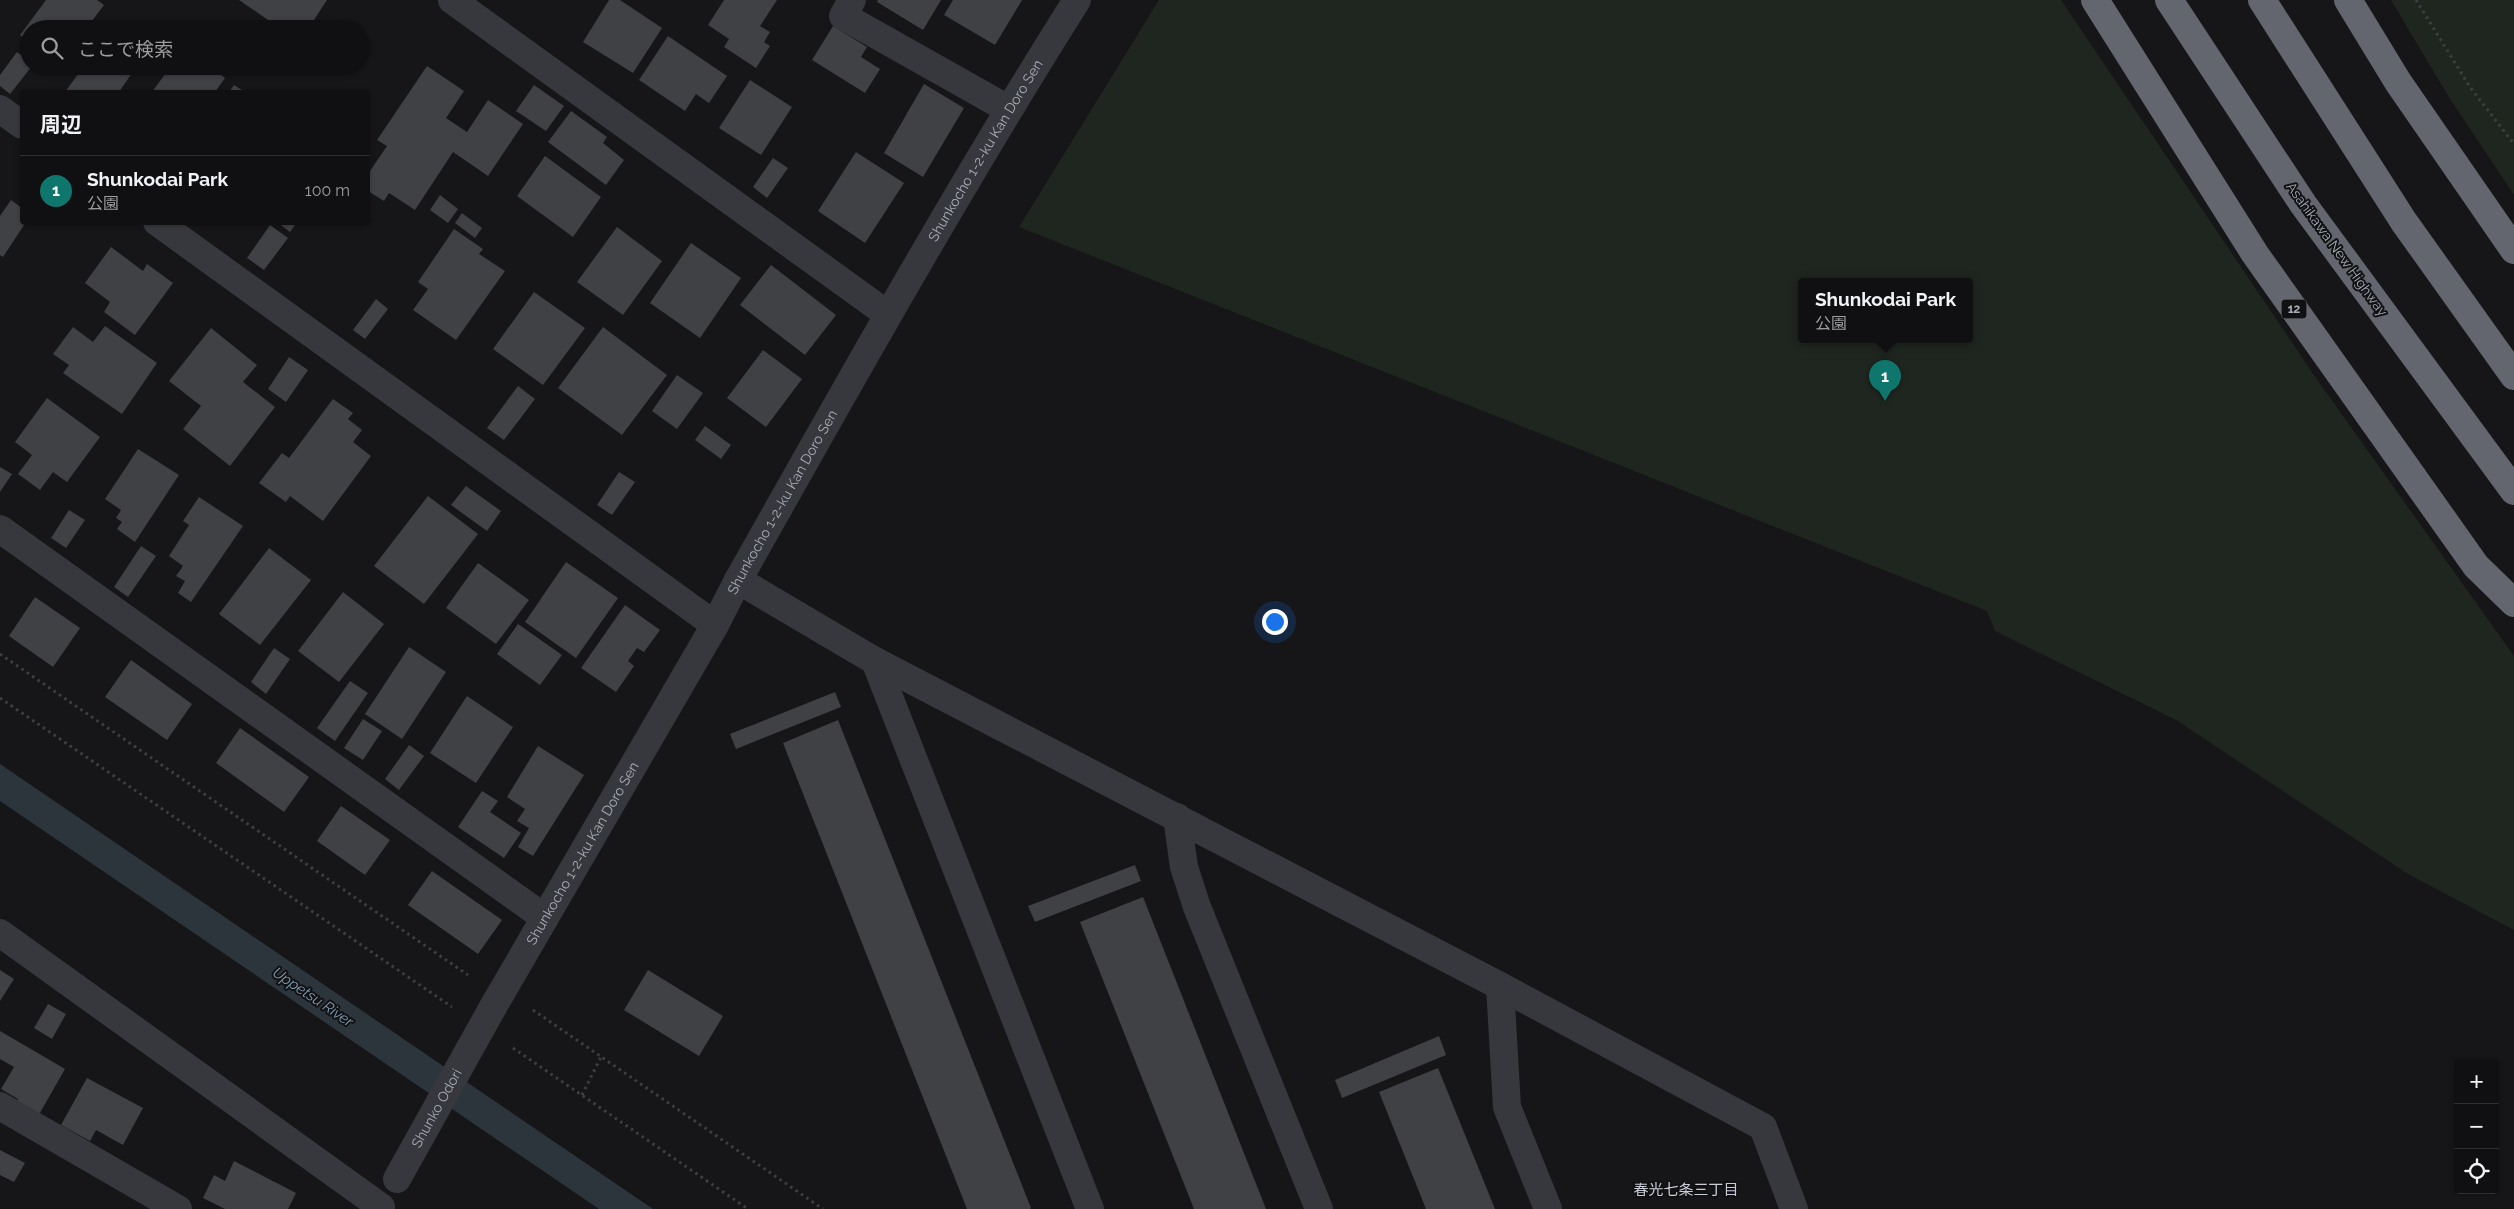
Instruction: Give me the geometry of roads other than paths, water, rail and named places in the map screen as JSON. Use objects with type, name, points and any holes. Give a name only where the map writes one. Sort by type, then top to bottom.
[{"type":"highway","name":"12","points":[[2095,0],[2255,254],[2476,566],[2514,603]]},
{"type":"highway","name":"Asahikawa New Highway","points":[[2169,0],[2303,204],[2514,491]]},
{"type":"highway","points":[[2262,0],[2404,222],[2514,376]]},
{"type":"highway","points":[[2348,0],[2398,82],[2514,250]]},
{"type":"street","points":[[852,0],[843,16],[1008,109]]},
{"type":"street","name":"Shunkocho 1-2-ku Kan Doro Sen","points":[[493,1006],[715,625],[738,580],[887,314],[1008,109],[1077,0]]},
{"type":"street","points":[[455,1],[887,314]]},
{"type":"street","points":[[0,109],[20,124]]},
{"type":"street","points":[[161,225],[715,625]]},
{"type":"street","points":[[0,529],[545,918]]},
{"type":"street","points":[[738,580],[875,661],[1500,986],[1763,1127],[1794,1209]]},
{"type":"street","points":[[875,661],[1090,1209]]},
{"type":"street","points":[[1177,817],[1184,867],[1197,908],[1319,1209]]},
{"type":"street","points":[[0,933],[381,1208]]},
{"type":"street","points":[[1500,986],[1507,1107],[1548,1209]]},
{"type":"street","name":"Shunko Odori","points":[[381,1208],[493,1006]]},
{"type":"street","points":[[0,1106],[178,1209]]},
{"type":"water","name":"Uppetsu River","points":[[0,764],[653,1209],[599,1209],[0,801]]},
{"type":"place","name":"Shunkodai Park","points":[[1885,401]]},
{"type":"district","name":"春光七条三丁目","points":[[1686,1190]]}]
